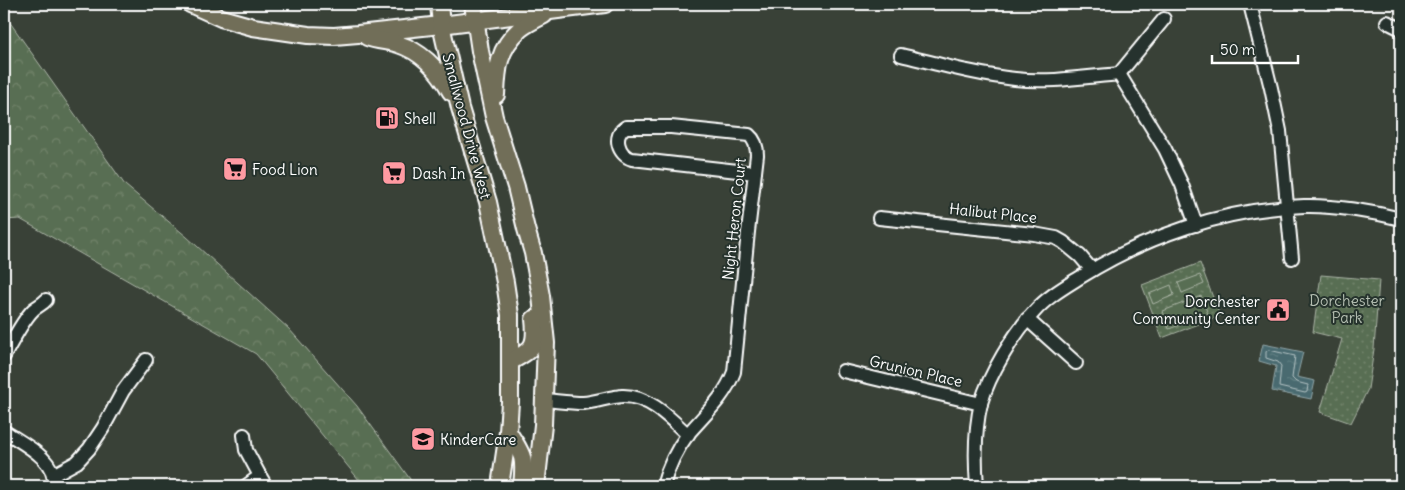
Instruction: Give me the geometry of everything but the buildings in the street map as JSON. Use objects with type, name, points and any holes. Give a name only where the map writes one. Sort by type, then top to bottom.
[{"type":"main road","points":[[190,4],[221,18],[253,27],[308,35],[334,36],[441,25],[605,4]]},
{"type":"main road","name":"Smallwood Drive West","points":[[439,4],[441,25],[460,108],[488,202],[510,314],[508,432],[500,486]]},
{"type":"main road","name":"Smallwood Drive West","points":[[474,4],[480,51],[494,117],[516,187],[533,253],[541,296],[546,343],[543,425],[536,486]]},
{"type":"main road","points":[[494,117],[498,65],[508,42],[520,29],[552,10]]},
{"type":"main road","points":[[358,34],[382,42],[395,43],[420,55],[436,68],[460,108]]},
{"type":"main road","points":[[510,362],[528,352],[534,342],[535,331],[526,229]]},
{"type":"main road","points":[[508,432],[521,450],[524,468],[522,486]]},
{"type":"street","points":[[1250,4],[1276,108],[1283,155],[1292,258]]},
{"type":"street","points":[[901,55],[958,69],[1016,80],[1053,80],[1119,74],[1164,19]]},
{"type":"street","points":[[1387,22],[1401,29]]},
{"type":"street","points":[[1119,74],[1165,149],[1182,185],[1196,225]]},
{"type":"street","name":"Night Heron Court","points":[[663,486],[671,462],[688,434],[726,391],[734,372],[755,174],[757,146],[748,134],[671,127],[630,126],[620,131],[618,141],[621,151],[626,158],[755,174]]},
{"type":"street","points":[[978,486],[976,470],[977,437],[981,404],[999,362],[1027,319],[1039,306],[1092,270],[1143,243],[1196,225],[1254,212],[1288,207],[1327,207],[1401,219]]},
{"type":"street","name":"Halibut Place","points":[[878,218],[1034,234],[1056,238],[1070,247],[1092,270]]},
{"type":"street","points":[[4,356],[34,309],[42,305],[46,300]]},
{"type":"street","points":[[1027,319],[1076,363]]},
{"type":"street","points":[[4,431],[42,457],[50,466],[54,481],[89,449],[123,391],[146,360]]},
{"type":"street","name":"Grunion Place","points":[[843,371],[981,404]]},
{"type":"street","points":[[544,400],[582,403],[611,397],[632,397],[660,410],[688,434]]},
{"type":"street","points":[[244,435],[246,450],[263,481],[246,486]]},
{"type":"green space","points":[[4,14],[125,185],[187,237],[289,329],[357,406],[415,486],[364,486],[256,354],[20,219],[4,220]]},
{"type":"green space","points":[[1200,263],[1220,316],[1162,338],[1142,285]]},
{"type":"green space","points":[[1200,275],[1204,284],[1182,293],[1178,283]]},
{"type":"green space","name":"Dorchester Park","points":[[1321,275],[1379,280],[1374,349],[1368,389],[1351,423],[1320,412],[1342,339],[1313,332]]},
{"type":"green space","points":[[1171,285],[1174,295],[1153,304],[1149,294]]},
{"type":"green space","points":[[1201,296],[1208,314],[1169,329],[1163,311]]},
{"type":"water","points":[[1263,344],[1303,352],[1297,377],[1315,381],[1311,399],[1272,391],[1276,366],[1259,361]]},
{"type":"place","name":"Shell","points":[[387,118]]},
{"type":"place","name":"Food Lion","points":[[235,169]]},
{"type":"place","name":"Dash In","points":[[394,173]]},
{"type":"place","name":"Dorchester Community Center","points":[[1278,310]]},
{"type":"place","name":"KinderCare","points":[[423,439]]}]
